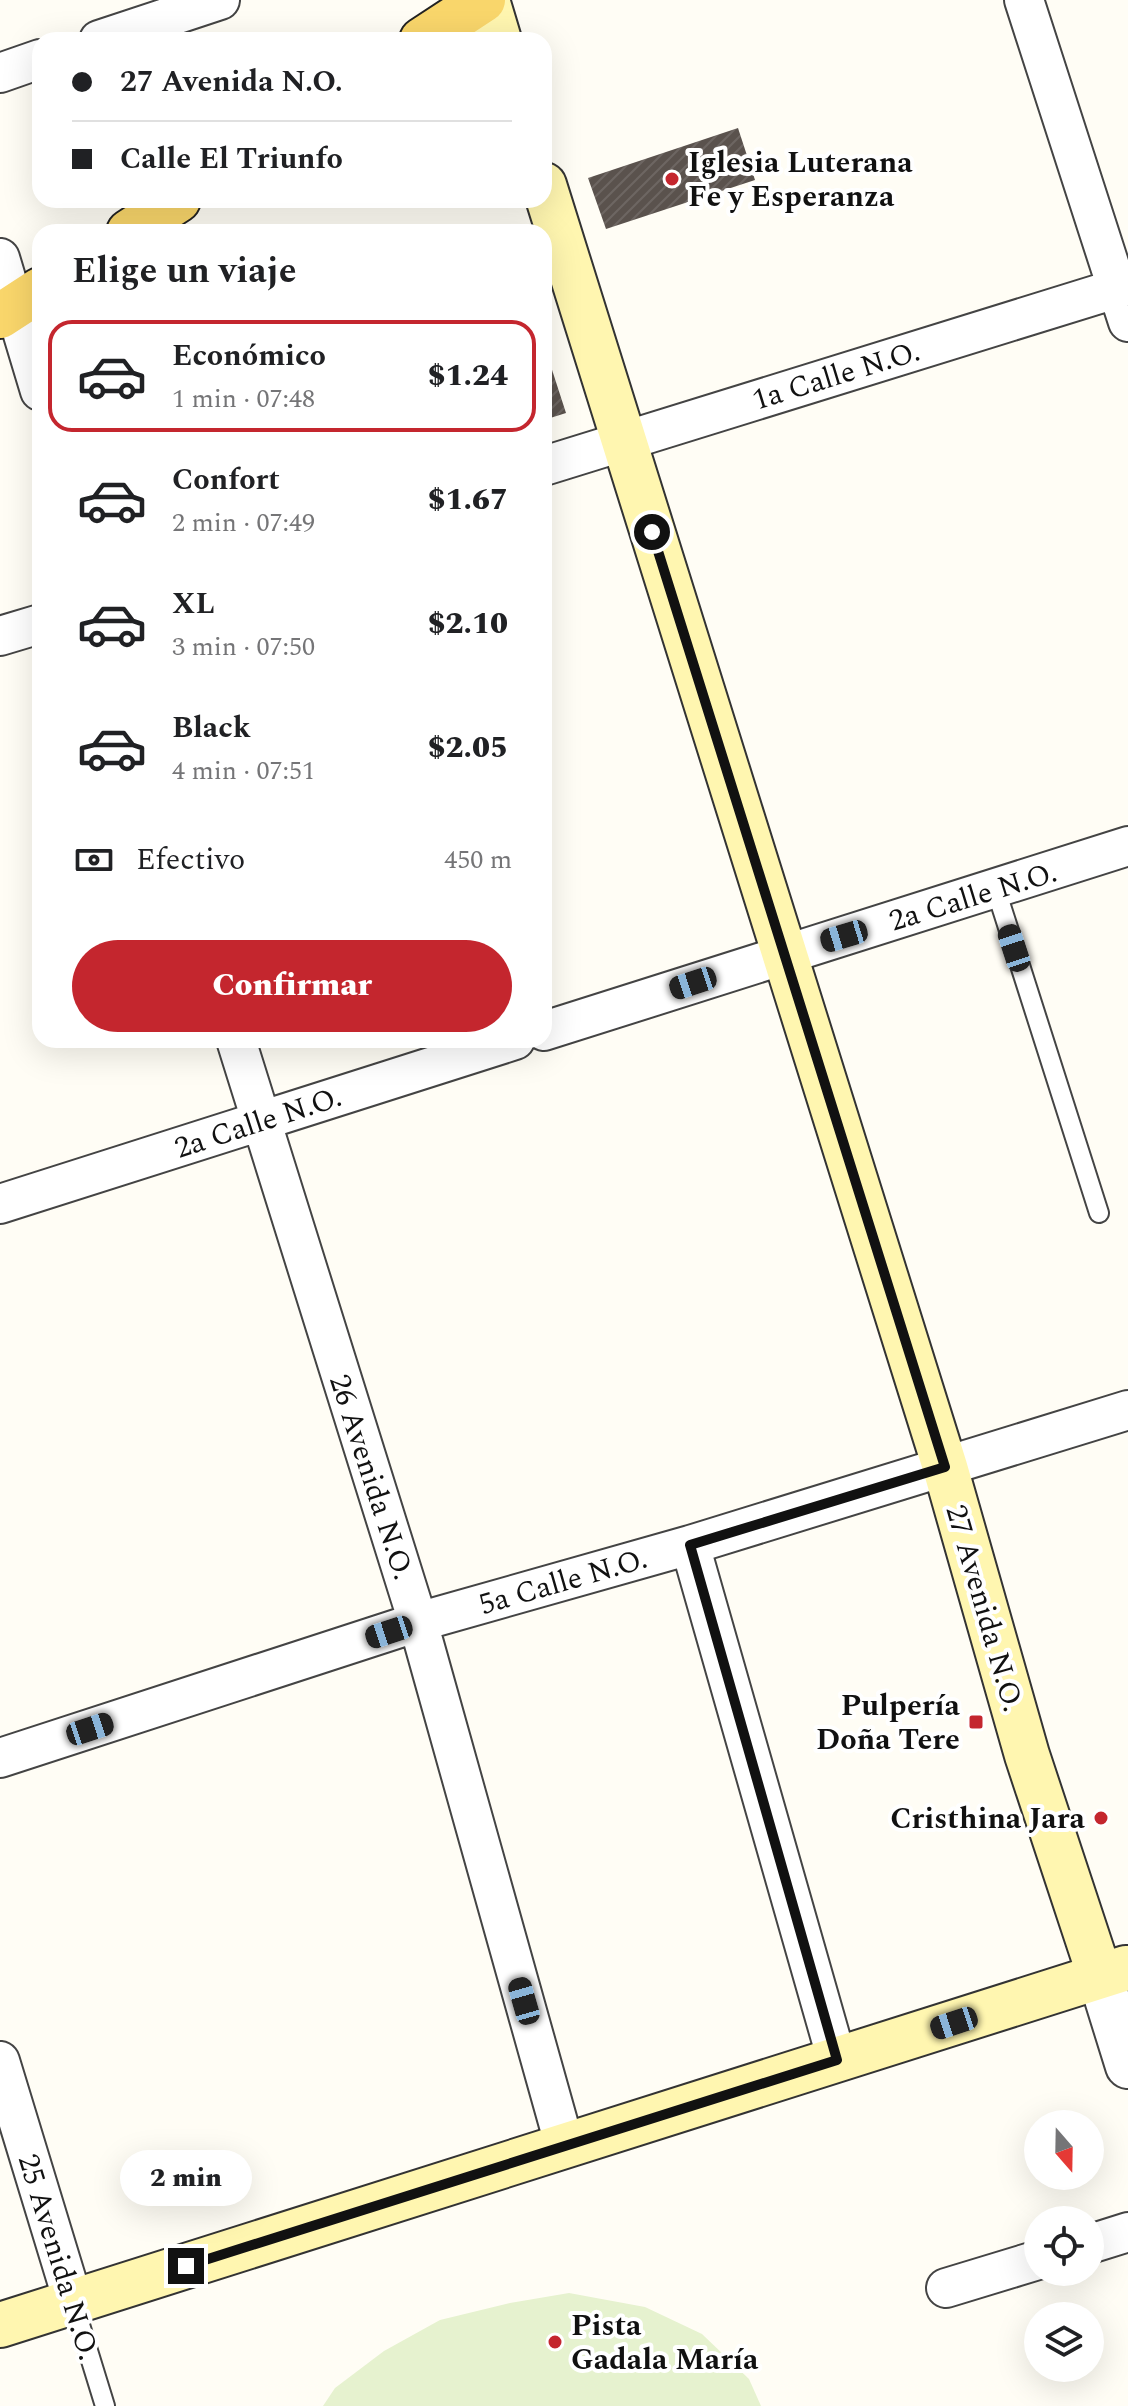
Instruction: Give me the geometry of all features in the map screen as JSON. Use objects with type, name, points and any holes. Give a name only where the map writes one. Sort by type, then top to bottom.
[{"type":"main road","points":[[435,32],[485,0],[496,32]]},
{"type":"main road","points":[[141,224],[166,208]]},
{"type":"main road","name":"27 Avenida N.O.","points":[[551,208],[945,1467],[1027,1755],[1114,1972]]},
{"type":"main road","points":[[0,2325],[1114,1972]]},
{"type":"street","points":[[123,32],[220,0]]},
{"type":"street","points":[[1024,0],[1124,298]]},
{"type":"street","points":[[0,73],[32,62]]},
{"type":"street","points":[[0,258],[18,304],[32,359]]},
{"type":"street","name":"1a Calle N.O.","points":[[552,463],[1124,298]]},
{"type":"street","points":[[0,636],[32,626]]},
{"type":"street","name":"2a Calle N.O.","points":[[552,1028],[1128,846]]},
{"type":"street","name":"26 Avenida N.O.","points":[[238,1048],[418,1622],[565,2147]]},
{"type":"street","name":"2a Calle N.O.","points":[[0,1204],[490,1048]]},
{"type":"street","name":"5a Calle N.O.","points":[[0,1758],[418,1622],[690,1545],[1128,1410]]},
{"type":"street","points":[[690,1545],[837,2060]]},
{"type":"street","points":[[1114,1972],[1128,2066]]},
{"type":"street","name":"25 Avenida N.O.","points":[[0,2061],[73,2301]]},
{"type":"street","points":[[1104,2240],[1128,2232]]},
{"type":"street","points":[[946,2288],[1024,2264]]},
{"type":"lane","points":[[996,890],[1099,1213]]},
{"type":"lane","name":"25 Avenida N.O.","points":[[73,2301],[105,2406]]},
{"type":"green space","name":"Pista Gadala María","points":[[569,2293],[645,2307],[702,2334],[749,2379],[761,2406],[323,2406],[335,2388],[384,2351],[440,2320]]},
{"type":"building","name":"Iglesia Luterana Fe y Esperanza","points":[[738,128],[755,180],[606,229],[588,178]]},
{"type":"building","points":[[552,370],[566,413],[552,417]]},
{"type":"place","name":"Iglesia Luterana Fe y Esperanza","points":[[672,179]]},
{"type":"place","name":"Pulpería Doña Tere","points":[[976,1722]]},
{"type":"place","name":"Cristhina Jara","points":[[1101,1818]]},
{"type":"place","name":"Pista Gadala María","points":[[555,2342]]},
{"type":"route","points":[[186,2266],[837,2060],[690,1545],[945,1467],[652,532]]}]
